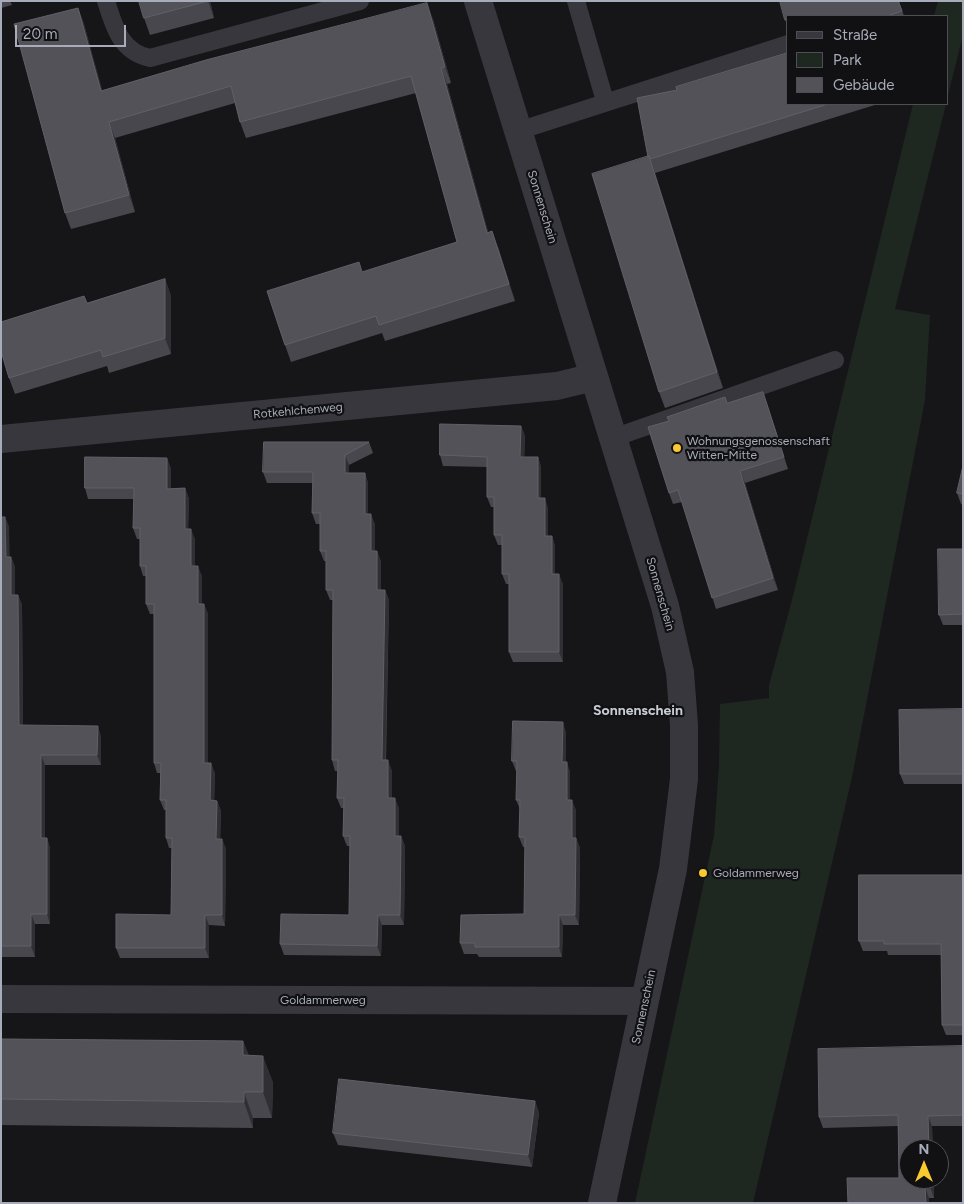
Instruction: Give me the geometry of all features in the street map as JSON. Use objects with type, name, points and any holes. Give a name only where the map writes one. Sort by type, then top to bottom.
[{"type":"street","name":"Sonnenschein","points":[[478,1],[665,606],[680,672],[684,724],[684,779],[673,869],[602,1203]]},
{"type":"street","name":"Rotkehlchenweg","points":[[1,439],[557,386],[594,377]]},
{"type":"street","name":"Goldammerweg","points":[[1,999],[645,1001]]},
{"type":"lane","points":[[106,1],[117,32],[126,46],[136,55],[150,58],[360,1]]},
{"type":"lane","points":[[576,1],[605,101]]},
{"type":"lane","points":[[518,131],[605,101],[786,45]]},
{"type":"lane","points":[[613,438],[835,360]]},
{"type":"green space","points":[[938,1],[963,1],[963,35],[949,91],[949,15],[934,15]]},
{"type":"green space","points":[[913,105],[946,105],[895,309],[930,315],[925,400],[852,777],[753,1203],[635,1203],[714,835],[719,765],[720,704],[769,698],[769,685],[793,596]]},
{"type":"building","points":[[139,1],[208,1],[144,18]]},
{"type":"building","points":[[780,1],[898,1],[902,11],[890,15],[786,15],[785,20]]},
{"type":"building","points":[[427,3],[445,67],[441,68],[487,233],[492,231],[509,284],[379,325],[376,316],[285,345],[267,291],[359,262],[362,272],[457,242],[411,76],[240,122],[231,86],[109,122],[129,195],[65,213],[14,24],[78,8],[101,91],[206,60]]},
{"type":"building","points":[[786,54],[786,105],[825,105],[650,159],[648,157],[637,98],[677,90],[676,87]]},
{"type":"building","points":[[649,156],[717,372],[659,392],[592,174]]},
{"type":"building","points":[[165,279],[165,338],[103,357],[101,350],[9,378],[1,351],[1,322],[84,296],[87,303]]},
{"type":"building","points":[[763,392],[784,457],[740,471],[773,578],[712,598],[678,490],[669,493],[648,427],[669,421],[667,417],[725,397],[727,403]]},
{"type":"building","points":[[440,424],[521,426],[520,457],[538,457],[538,498],[545,498],[545,536],[552,536],[552,574],[559,574],[559,652],[509,652],[509,574],[502,574],[502,535],[494,535],[494,497],[487,497],[487,457],[440,455]]},
{"type":"building","points":[[264,442],[369,442],[345,455],[345,473],[365,473],[365,514],[371,514],[371,551],[377,551],[377,590],[385,590],[382,760],[388,760],[388,798],[395,798],[395,836],[401,836],[400,915],[378,915],[377,946],[280,944],[281,914],[349,915],[350,836],[343,836],[344,798],[337,798],[338,760],[332,760],[333,590],[326,590],[326,551],[320,551],[320,513],[312,513],[313,472],[263,472]]},
{"type":"building","points":[[85,457],[167,458],[167,489],[185,488],[185,529],[191,529],[191,566],[198,566],[198,604],[204,604],[204,763],[211,763],[210,800],[217,801],[216,839],[222,839],[222,915],[205,915],[205,948],[116,948],[116,914],[171,915],[172,838],[166,838],[166,800],[160,800],[161,763],[154,763],[154,604],[146,604],[146,566],[140,566],[140,528],[133,528],[134,488],[85,488]]},
{"type":"building","points":[[963,466],[963,494],[957,493]]},
{"type":"building","points":[[1,517],[5,517],[6,557],[11,557],[11,595],[18,595],[19,725],[98,726],[97,755],[41,755],[41,838],[47,838],[47,914],[31,914],[31,946],[1,946]]},
{"type":"building","points":[[938,549],[963,549],[963,614],[939,615]]},
{"type":"building","points":[[963,709],[963,774],[900,774],[899,710]]},
{"type":"building","points":[[513,721],[563,722],[562,762],[567,762],[567,800],[572,800],[572,838],[576,838],[575,915],[559,915],[559,947],[475,947],[475,943],[460,943],[461,915],[524,914],[525,837],[519,837],[520,800],[516,800],[517,761],[512,761]]},
{"type":"building","points":[[859,875],[963,875],[963,1025],[942,1025],[941,944],[884,944],[884,941],[859,941]]},
{"type":"building","points":[[1,1039],[243,1041],[243,1055],[263,1056],[263,1092],[244,1092],[244,1102],[1,1099]]},
{"type":"building","points":[[963,1046],[963,1115],[928,1116],[929,1139],[899,1139],[899,1178],[898,1115],[819,1117],[818,1049]]},
{"type":"building","points":[[339,1079],[535,1101],[528,1155],[333,1133]]},
{"type":"building","points":[[847,1178],[899,1178],[899,1189],[925,1189],[926,1203],[848,1203]]},
{"type":"place","name":"Wohnungsgenossenschaft Witten-Mitte","points":[[677,448]]},
{"type":"place","name":"Goldammerweg","points":[[703,873]]},
{"type":"district","name":"Sonnenschein","points":[[638,711]]}]
